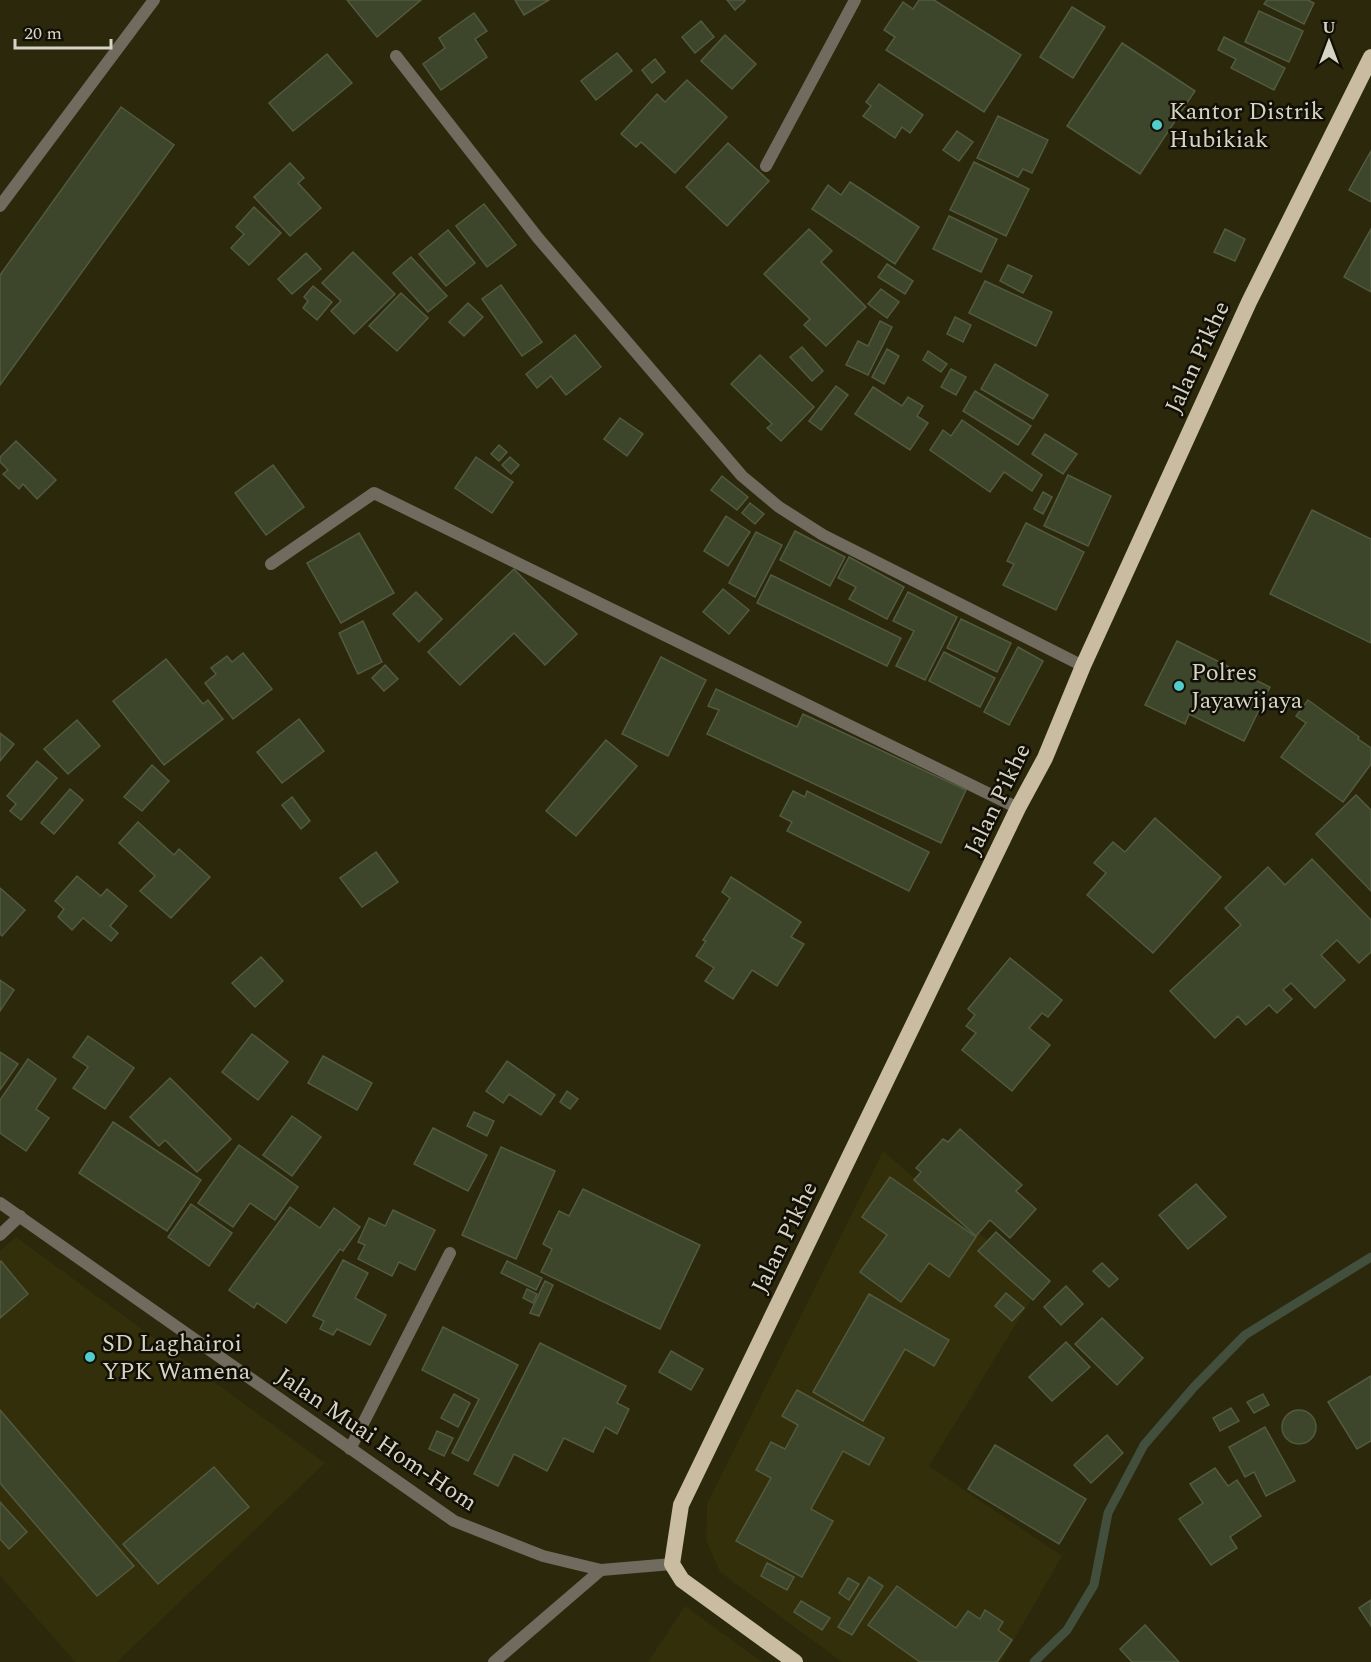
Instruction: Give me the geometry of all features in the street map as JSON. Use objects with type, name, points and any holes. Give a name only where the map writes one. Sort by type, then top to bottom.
[{"type":"highway","name":"Jalan Pikhe","points":[[672,1564],[681,1505],[1018,808],[1045,758],[1083,666],[1250,302],[1371,57]]},
{"type":"highway","points":[[672,1564],[682,1580],[795,1662]]},
{"type":"street","points":[[0,206],[154,0]]},
{"type":"street","points":[[766,166],[855,0]]},
{"type":"street","points":[[396,56],[538,238],[742,476],[779,507],[823,535],[1083,666]]},
{"type":"street","points":[[271,564],[374,493],[1018,808]]},
{"type":"street","name":"Jalan Muai Hom-Hom","points":[[0,1203],[454,1521],[543,1556],[601,1570],[672,1564]]},
{"type":"street","points":[[0,1235],[20,1216]]},
{"type":"street","points":[[350,1449],[450,1253]]},
{"type":"street","points":[[494,1662],[601,1570]]},
{"type":"shaded area","points":[[883,1151],[1040,1285],[929,1466],[1062,1556],[1001,1662],[842,1662],[720,1572],[706,1540],[707,1504]]},
{"type":"shaded area","name":"SD Laghairoi YPK Wamena","points":[[16,1237],[325,1463],[117,1662],[75,1662],[0,1576],[0,1251]]},
{"type":"shaded area","points":[[685,1606],[762,1662],[648,1662]]},
{"type":"building","points":[[347,0],[421,0],[377,37]]},
{"type":"building","points":[[515,0],[549,0],[524,15]]},
{"type":"building","points":[[727,0],[744,0],[745,1],[735,10]]},
{"type":"building","points":[[919,0],[934,0],[1021,55],[984,112],[886,50],[895,37],[884,30],[903,2],[913,9]]},
{"type":"building","points":[[1267,0],[1308,0],[1314,3],[1304,24],[1264,4]]},
{"type":"building","points":[[1072,7],[1105,27],[1073,78],[1040,57]]},
{"type":"building","points":[[1259,11],[1303,31],[1289,62],[1245,42]]},
{"type":"building","points":[[474,13],[487,31],[475,39],[487,57],[441,90],[423,64],[445,48],[439,38]]},
{"type":"building","points":[[701,21],[714,37],[695,53],[682,37]]},
{"type":"building","points":[[725,35],[756,64],[732,89],[701,61]]},
{"type":"building","points":[[1224,37],[1285,68],[1274,90],[1231,68],[1236,59],[1218,50]]},
{"type":"building","points":[[1122,43],[1195,91],[1140,174],[1067,126]]},
{"type":"building","points":[[617,53],[632,71],[596,100],[581,81]]},
{"type":"building","points":[[327,54],[352,83],[293,131],[269,103]]},
{"type":"building","points":[[655,59],[665,72],[652,83],[642,70]]},
{"type":"building","points":[[687,80],[727,117],[675,173],[641,142],[636,147],[621,134],[657,94],[665,102]]},
{"type":"building","points":[[879,84],[923,115],[910,133],[902,127],[895,138],[863,116],[871,106],[866,102]]},
{"type":"building","points":[[121,107],[174,145],[0,385],[0,275]]},
{"type":"building","points":[[998,116],[1048,140],[1032,173],[1023,169],[1018,177],[977,158]]},
{"type":"building","points":[[957,131],[973,142],[959,161],[943,150]]},
{"type":"building","points":[[728,143],[769,181],[727,226],[686,187]]},
{"type":"building","points":[[1371,151],[1371,202],[1349,190]]},
{"type":"building","points":[[974,162],[1029,189],[1006,236],[950,210]]},
{"type":"building","points":[[290,163],[304,178],[298,183],[321,208],[290,236],[254,197]]},
{"type":"building","points":[[850,182],[919,227],[895,264],[812,209],[828,185],[841,195]]},
{"type":"building","points":[[484,204],[516,245],[487,267],[456,226]]},
{"type":"building","points":[[254,207],[281,233],[249,265],[231,248],[244,234],[236,227]]},
{"type":"building","points":[[949,216],[997,239],[981,272],[933,249]]},
{"type":"building","points":[[809,229],[832,251],[821,262],[866,307],[826,346],[804,325],[810,319],[764,274]]},
{"type":"building","points":[[1225,229],[1245,239],[1235,261],[1214,252]]},
{"type":"building","points":[[1371,229],[1371,292],[1344,277]]},
{"type":"building","points":[[448,230],[475,263],[446,286],[419,254]]},
{"type":"building","points":[[353,252],[395,294],[354,334],[331,311],[341,301],[322,283]]},
{"type":"building","points":[[306,253],[321,269],[292,294],[278,279]]},
{"type":"building","points":[[411,257],[447,296],[428,312],[393,273]]},
{"type":"building","points":[[887,264],[913,281],[905,294],[878,277]]},
{"type":"building","points":[[1008,265],[1032,276],[1023,293],[1000,281]]},
{"type":"building","points":[[985,281],[1052,312],[1036,346],[969,313]]},
{"type":"building","points":[[501,285],[542,342],[522,356],[482,299]]},
{"type":"building","points":[[313,286],[332,302],[317,320],[303,308],[308,301],[304,297]]},
{"type":"building","points":[[881,289],[899,302],[887,318],[868,304]]},
{"type":"building","points":[[401,293],[428,318],[397,351],[369,326]]},
{"type":"building","points":[[468,303],[483,317],[464,336],[449,322]]},
{"type":"building","points":[[955,317],[971,325],[963,342],[947,334]]},
{"type":"building","points":[[880,321],[892,327],[868,375],[846,365],[858,341],[868,346]]},
{"type":"building","points":[[575,335],[601,367],[566,395],[551,376],[537,388],[526,374]]},
{"type":"building","points":[[802,347],[823,371],[812,381],[790,357]]},
{"type":"building","points":[[887,349],[899,356],[884,384],[872,377]]},
{"type":"building","points":[[928,351],[947,364],[941,372],[923,360]]},
{"type":"building","points":[[760,355],[814,407],[781,441],[767,428],[772,424],[731,384]]},
{"type":"building","points":[[995,364],[1048,395],[1033,419],[981,389]]},
{"type":"building","points":[[951,369],[966,377],[956,395],[941,387]]},
{"type":"building","points":[[836,386],[848,395],[821,430],[809,421]]},
{"type":"building","points":[[873,387],[902,406],[908,397],[923,406],[917,416],[928,423],[910,450],[855,414]]},
{"type":"building","points":[[975,391],[1031,426],[1018,445],[963,411]]},
{"type":"building","points":[[620,418],[643,434],[627,456],[604,439]]},
{"type":"building","points":[[962,420],[1042,475],[1032,491],[1004,472],[990,492],[930,450],[943,430],[951,436]]},
{"type":"building","points":[[1045,434],[1077,454],[1063,474],[1032,454]]},
{"type":"building","points":[[16,441],[56,480],[37,499],[23,484],[19,489],[3,474],[8,470],[0,462],[0,457]]},
{"type":"building","points":[[499,445],[507,452],[499,461],[491,454]]},
{"type":"building","points":[[476,457],[513,482],[492,513],[455,488]]},
{"type":"building","points":[[510,457],[519,465],[511,474],[502,465]]},
{"type":"building","points":[[273,465],[304,507],[266,535],[235,493]]},
{"type":"building","points":[[1068,475],[1111,496],[1088,546],[1044,526]]},
{"type":"building","points":[[722,476],[748,497],[737,510],[711,490]]},
{"type":"building","points":[[1043,492],[1052,497],[1043,514],[1034,509]]},
{"type":"building","points":[[750,503],[764,514],[755,524],[742,513]]},
{"type":"building","points":[[1312,510],[1371,539],[1371,643],[1270,594]]},
{"type":"building","points":[[726,516],[750,532],[728,566],[704,551]]},
{"type":"building","points":[[1026,523],[1084,552],[1056,610],[1003,585],[1014,564],[1007,561]]},
{"type":"building","points":[[795,531],[845,557],[830,586],[780,560]]},
{"type":"building","points":[[756,532],[782,545],[755,597],[729,583]]},
{"type":"building","points":[[359,533],[394,593],[341,623],[307,563]]},
{"type":"building","points":[[849,557],[904,587],[887,619],[849,599],[856,587],[838,578]]},
{"type":"building","points":[[514,569],[577,634],[545,665],[514,633],[460,685],[428,652]]},
{"type":"building","points":[[771,575],[901,638],[887,666],[757,603]]},
{"type":"building","points":[[723,589],[749,610],[729,634],[703,612]]},
{"type":"building","points":[[416,592],[442,619],[419,642],[393,614]]},
{"type":"building","points":[[908,592],[957,617],[925,680],[896,666],[914,631],[893,621]]},
{"type":"building","points":[[961,619],[1011,643],[997,672],[947,648]]},
{"type":"building","points":[[363,621],[382,662],[358,674],[339,633]]},
{"type":"building","points":[[1177,641],[1270,687],[1244,741],[1189,714],[1185,724],[1145,705]]},
{"type":"building","points":[[1018,647],[1043,661],[1009,725],[984,712]]},
{"type":"building","points":[[944,652],[995,678],[980,707],[929,681]]},
{"type":"building","points":[[243,653],[272,689],[233,719],[205,683],[216,674],[211,668],[227,656],[232,662]]},
{"type":"building","points":[[661,657],[706,680],[668,756],[622,734]]},
{"type":"building","points":[[166,659],[203,704],[208,700],[223,719],[164,765],[113,701]]},
{"type":"building","points":[[385,665],[398,679],[384,691],[372,678]]},
{"type":"building","points":[[716,689],[797,727],[803,714],[966,790],[941,843],[707,734],[719,710],[708,706]]},
{"type":"building","points":[[1308,700],[1371,748],[1371,764],[1343,802],[1281,757],[1306,723],[1296,716]]},
{"type":"building","points":[[299,719],[324,751],[282,783],[257,752]]},
{"type":"building","points":[[77,720],[100,746],[68,774],[44,749]]},
{"type":"building","points":[[0,733],[14,744],[0,761]]},
{"type":"building","points":[[606,740],[637,766],[576,836],[546,811]]},
{"type":"building","points":[[37,761],[57,778],[21,820],[10,811],[16,804],[7,796]]},
{"type":"building","points":[[152,765],[169,781],[142,811],[124,797]]},
{"type":"building","points":[[70,789],[83,800],[54,834],[41,823]]},
{"type":"building","points":[[793,791],[805,797],[807,791],[929,852],[909,891],[787,831],[792,822],[780,816]]},
{"type":"building","points":[[1356,795],[1371,810],[1371,891],[1316,834]]},
{"type":"building","points":[[292,797],[310,821],[301,829],[282,805]]},
{"type":"building","points":[[1155,818],[1221,877],[1153,953],[1087,895],[1106,873],[1094,863],[1113,842],[1125,852]]},
{"type":"building","points":[[138,822],[174,855],[179,849],[210,877],[171,918],[140,891],[155,876],[119,843]]},
{"type":"building","points":[[376,852],[398,882],[362,907],[340,878]]},
{"type":"building","points":[[1312,859],[1371,920],[1371,952],[1359,963],[1337,940],[1321,955],[1345,980],[1315,1008],[1291,983],[1283,990],[1292,999],[1277,1013],[1269,1005],[1246,1025],[1238,1016],[1215,1038],[1170,991],[1241,925],[1225,908],[1268,867],[1285,885]]},
{"type":"building","points":[[77,876],[101,896],[107,889],[127,906],[110,926],[118,933],[111,941],[83,918],[72,930],[58,917],[64,909],[55,901]]},
{"type":"building","points":[[731,877],[801,922],[791,937],[804,944],[777,986],[752,970],[733,999],[705,981],[714,968],[696,956],[706,941],[703,940],[730,898],[722,892]]},
{"type":"building","points":[[0,888],[25,910],[2,936],[0,934]]},
{"type":"building","points":[[261,957],[283,981],[255,1007],[232,983]]},
{"type":"building","points":[[1010,958],[1062,1000],[1048,1017],[1042,1013],[1029,1028],[1050,1045],[1012,1091],[962,1050],[976,1033],[966,1026],[975,1015],[968,1009]]},
{"type":"building","points":[[0,980],[14,990],[0,1011]]},
{"type":"building","points":[[252,1034],[288,1062],[258,1100],[222,1072]]},
{"type":"building","points":[[88,1036],[134,1068],[105,1109],[73,1088],[88,1067],[73,1057]]},
{"type":"building","points":[[0,1052],[18,1064],[0,1090]]},
{"type":"building","points":[[323,1056],[372,1083],[357,1110],[308,1083]]},
{"type":"building","points":[[28,1059],[56,1079],[36,1109],[49,1118],[26,1151],[0,1133],[0,1100]]},
{"type":"building","points":[[507,1061],[555,1095],[541,1115],[509,1094],[503,1103],[486,1091]]},
{"type":"building","points":[[170,1078],[231,1139],[197,1172],[165,1140],[159,1146],[130,1117]]},
{"type":"building","points":[[567,1091],[578,1099],[570,1109],[560,1102]]},
{"type":"building","points":[[474,1112],[494,1121],[487,1136],[467,1126]]},
{"type":"building","points":[[292,1116],[321,1137],[292,1176],[263,1155]]},
{"type":"building","points":[[113,1122],[201,1180],[167,1231],[79,1173]]},
{"type":"building","points":[[433,1128],[487,1155],[468,1191],[414,1164]]},
{"type":"building","points":[[960,1129],[1022,1185],[1016,1191],[1036,1209],[1010,1238],[990,1220],[976,1236],[914,1180],[921,1172],[916,1168],[943,1139],[948,1142]]},
{"type":"building","points":[[239,1145],[298,1187],[275,1220],[250,1203],[233,1227],[198,1203]]},
{"type":"building","points":[[501,1147],[555,1171],[516,1259],[462,1235]]},
{"type":"building","points":[[890,1177],[976,1237],[949,1277],[929,1263],[901,1302],[860,1272],[887,1235],[862,1217]]},
{"type":"building","points":[[1196,1184],[1226,1217],[1188,1249],[1159,1215]]},
{"type":"building","points":[[583,1189],[700,1245],[660,1329],[541,1272],[552,1249],[543,1244],[559,1211],[569,1216]]},
{"type":"building","points":[[191,1204],[232,1233],[209,1266],[168,1237]]},
{"type":"building","points":[[290,1207],[320,1228],[334,1208],[360,1227],[343,1251],[340,1249],[286,1323],[257,1303],[254,1308],[229,1290]]},
{"type":"building","points":[[393,1210],[435,1230],[415,1270],[399,1262],[392,1276],[358,1259],[365,1245],[358,1242],[369,1218],[385,1226]]},
{"type":"building","points":[[996,1232],[1050,1281],[1033,1300],[978,1251]]},
{"type":"building","points":[[343,1260],[368,1273],[355,1298],[386,1315],[370,1345],[337,1329],[333,1335],[320,1329],[324,1321],[313,1316]]},
{"type":"building","points":[[507,1261],[542,1278],[536,1290],[501,1273]]},
{"type":"building","points":[[0,1262],[28,1294],[0,1318]]},
{"type":"building","points":[[1102,1263],[1118,1279],[1109,1287],[1093,1271]]},
{"type":"building","points":[[545,1281],[553,1285],[539,1316],[530,1313]]},
{"type":"building","points":[[1066,1286],[1083,1304],[1061,1325],[1044,1307]]},
{"type":"building","points":[[527,1289],[537,1294],[533,1303],[523,1298]]},
{"type":"building","points":[[1006,1293],[1024,1308],[1012,1321],[995,1306]]},
{"type":"building","points":[[869,1294],[949,1340],[934,1366],[905,1349],[863,1421],[813,1392]]},
{"type":"building","points":[[1102,1318],[1143,1358],[1117,1385],[1075,1344]]},
{"type":"building","points":[[443,1327],[518,1365],[468,1461],[452,1453],[479,1399],[422,1370]]},
{"type":"building","points":[[1066,1342],[1090,1367],[1052,1401],[1029,1377]]},
{"type":"building","points":[[540,1343],[626,1386],[617,1403],[629,1409],[617,1434],[605,1427],[593,1452],[564,1438],[547,1471],[514,1454],[498,1486],[474,1474]]},
{"type":"building","points":[[671,1351],[703,1369],[691,1390],[659,1372]]},
{"type":"building","points":[[1371,1376],[1371,1441],[1357,1449],[1328,1402]]},
{"type":"building","points":[[797,1390],[884,1438],[869,1465],[843,1451],[811,1509],[833,1521],[802,1577],[736,1541],[771,1478],[756,1470],[771,1442],[785,1449],[798,1425],[782,1416]]},
{"type":"building","points":[[454,1394],[470,1403],[458,1427],[441,1418]]},
{"type":"building","points":[[1263,1394],[1269,1405],[1254,1413],[1247,1402]]},
{"type":"building","points":[[1231,1408],[1239,1421],[1220,1431],[1213,1418]]},
{"type":"building","points":[[0,1410],[134,1566],[97,1596],[0,1483]]},
{"type":"building","points":[[1299,1410],[1311,1415],[1316,1427],[1311,1439],[1299,1444],[1287,1439],[1282,1427],[1287,1415]]},
{"type":"building","points":[[1265,1427],[1295,1481],[1266,1496],[1254,1472],[1245,1477],[1229,1447]]},
{"type":"building","points":[[437,1431],[453,1438],[444,1456],[429,1449]]},
{"type":"building","points":[[1107,1435],[1123,1453],[1091,1483],[1074,1465]]},
{"type":"building","points":[[995,1445],[1086,1499],[1059,1544],[968,1489]]},
{"type":"building","points":[[214,1467],[249,1507],[158,1584],[123,1544]]},
{"type":"building","points":[[1215,1468],[1228,1486],[1237,1480],[1261,1516],[1230,1537],[1237,1548],[1211,1565],[1179,1519],[1203,1503],[1190,1484]]},
{"type":"building","points":[[0,1502],[27,1532],[9,1549],[0,1539]]},
{"type":"building","points":[[767,1563],[794,1577],[787,1590],[761,1576]]},
{"type":"building","points":[[869,1577],[883,1586],[852,1635],[838,1627]]},
{"type":"building","points":[[848,1578],[859,1584],[849,1600],[839,1593]]},
{"type":"building","points":[[897,1586],[956,1628],[968,1611],[980,1619],[985,1610],[1003,1622],[998,1630],[1012,1640],[997,1662],[920,1662],[868,1625]]},
{"type":"building","points":[[1371,1600],[1371,1626],[1359,1608]]},
{"type":"building","points":[[801,1601],[830,1618],[822,1630],[794,1612]]},
{"type":"building","points":[[1145,1625],[1179,1662],[1132,1662],[1120,1649]]},
{"type":"waterway","points":[[1034,1662],[1067,1630],[1094,1585],[1108,1513],[1144,1445],[1194,1387],[1245,1335],[1371,1257]]},
{"type":"place","name":"Kantor Distrik Hubikiak","points":[[1157,125]]},
{"type":"place","name":"Polres Jayawijaya","points":[[1179,686]]},
{"type":"place","name":"SD Laghairoi YPK Wamena","points":[[90,1357]]}]
